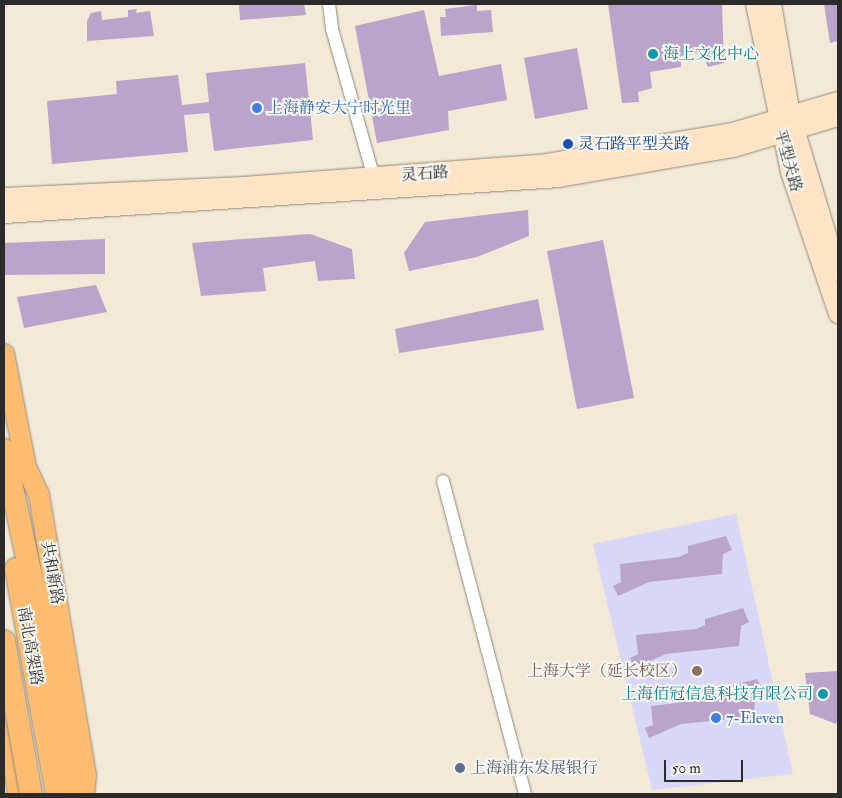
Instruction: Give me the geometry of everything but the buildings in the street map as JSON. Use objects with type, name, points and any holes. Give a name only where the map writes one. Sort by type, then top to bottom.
[{"type":"highway","points":[[4,450],[64,715],[78,794]]},
{"type":"highway","name":"南北高架路","points":[[4,498],[56,794]]},
{"type":"highway","name":"南北高架路","points":[[4,641],[31,794]]},
{"type":"main road","name":"平型关路","points":[[755,4],[838,314]]},
{"type":"main road","name":"平型关路","points":[[772,4],[786,125],[838,272]]},
{"type":"main road","name":"灵石路","points":[[4,214],[558,178],[687,157],[786,125],[838,100]]},
{"type":"main road","name":"灵石路","points":[[4,197],[374,178],[547,163],[645,150],[838,117]]},
{"type":"main road","name":"共和新路","points":[[4,354],[26,467],[39,495],[86,775],[84,794]]},
{"type":"main road","points":[[4,446],[26,467]]},
{"type":"main road","name":"共和新路","points":[[4,459],[70,794]]},
{"type":"main road","points":[[4,699],[18,794]]},
{"type":"street","points":[[330,4],[332,29],[374,178]]},
{"type":"street","points":[[443,481],[525,794]]},
{"type":"shaded area","name":"上海大学（延长校区）","points":[[736,514],[793,774],[652,790],[593,544]]},
{"type":"place","name":"海上文化中心","points":[[653,54]]},
{"type":"place","name":"上海静安大宁时光里","points":[[257,108]]},
{"type":"place","name":"灵石路平型关路","points":[[568,144]]},
{"type":"place","name":"上海大学（延长校区）","points":[[697,671]]},
{"type":"place","name":"上海佰冠信息科技有限公司","points":[[823,694]]},
{"type":"place","name":"7-Eleven","points":[[716,718]]},
{"type":"place","name":"上海浦东发展银行","points":[[460,768]]}]
